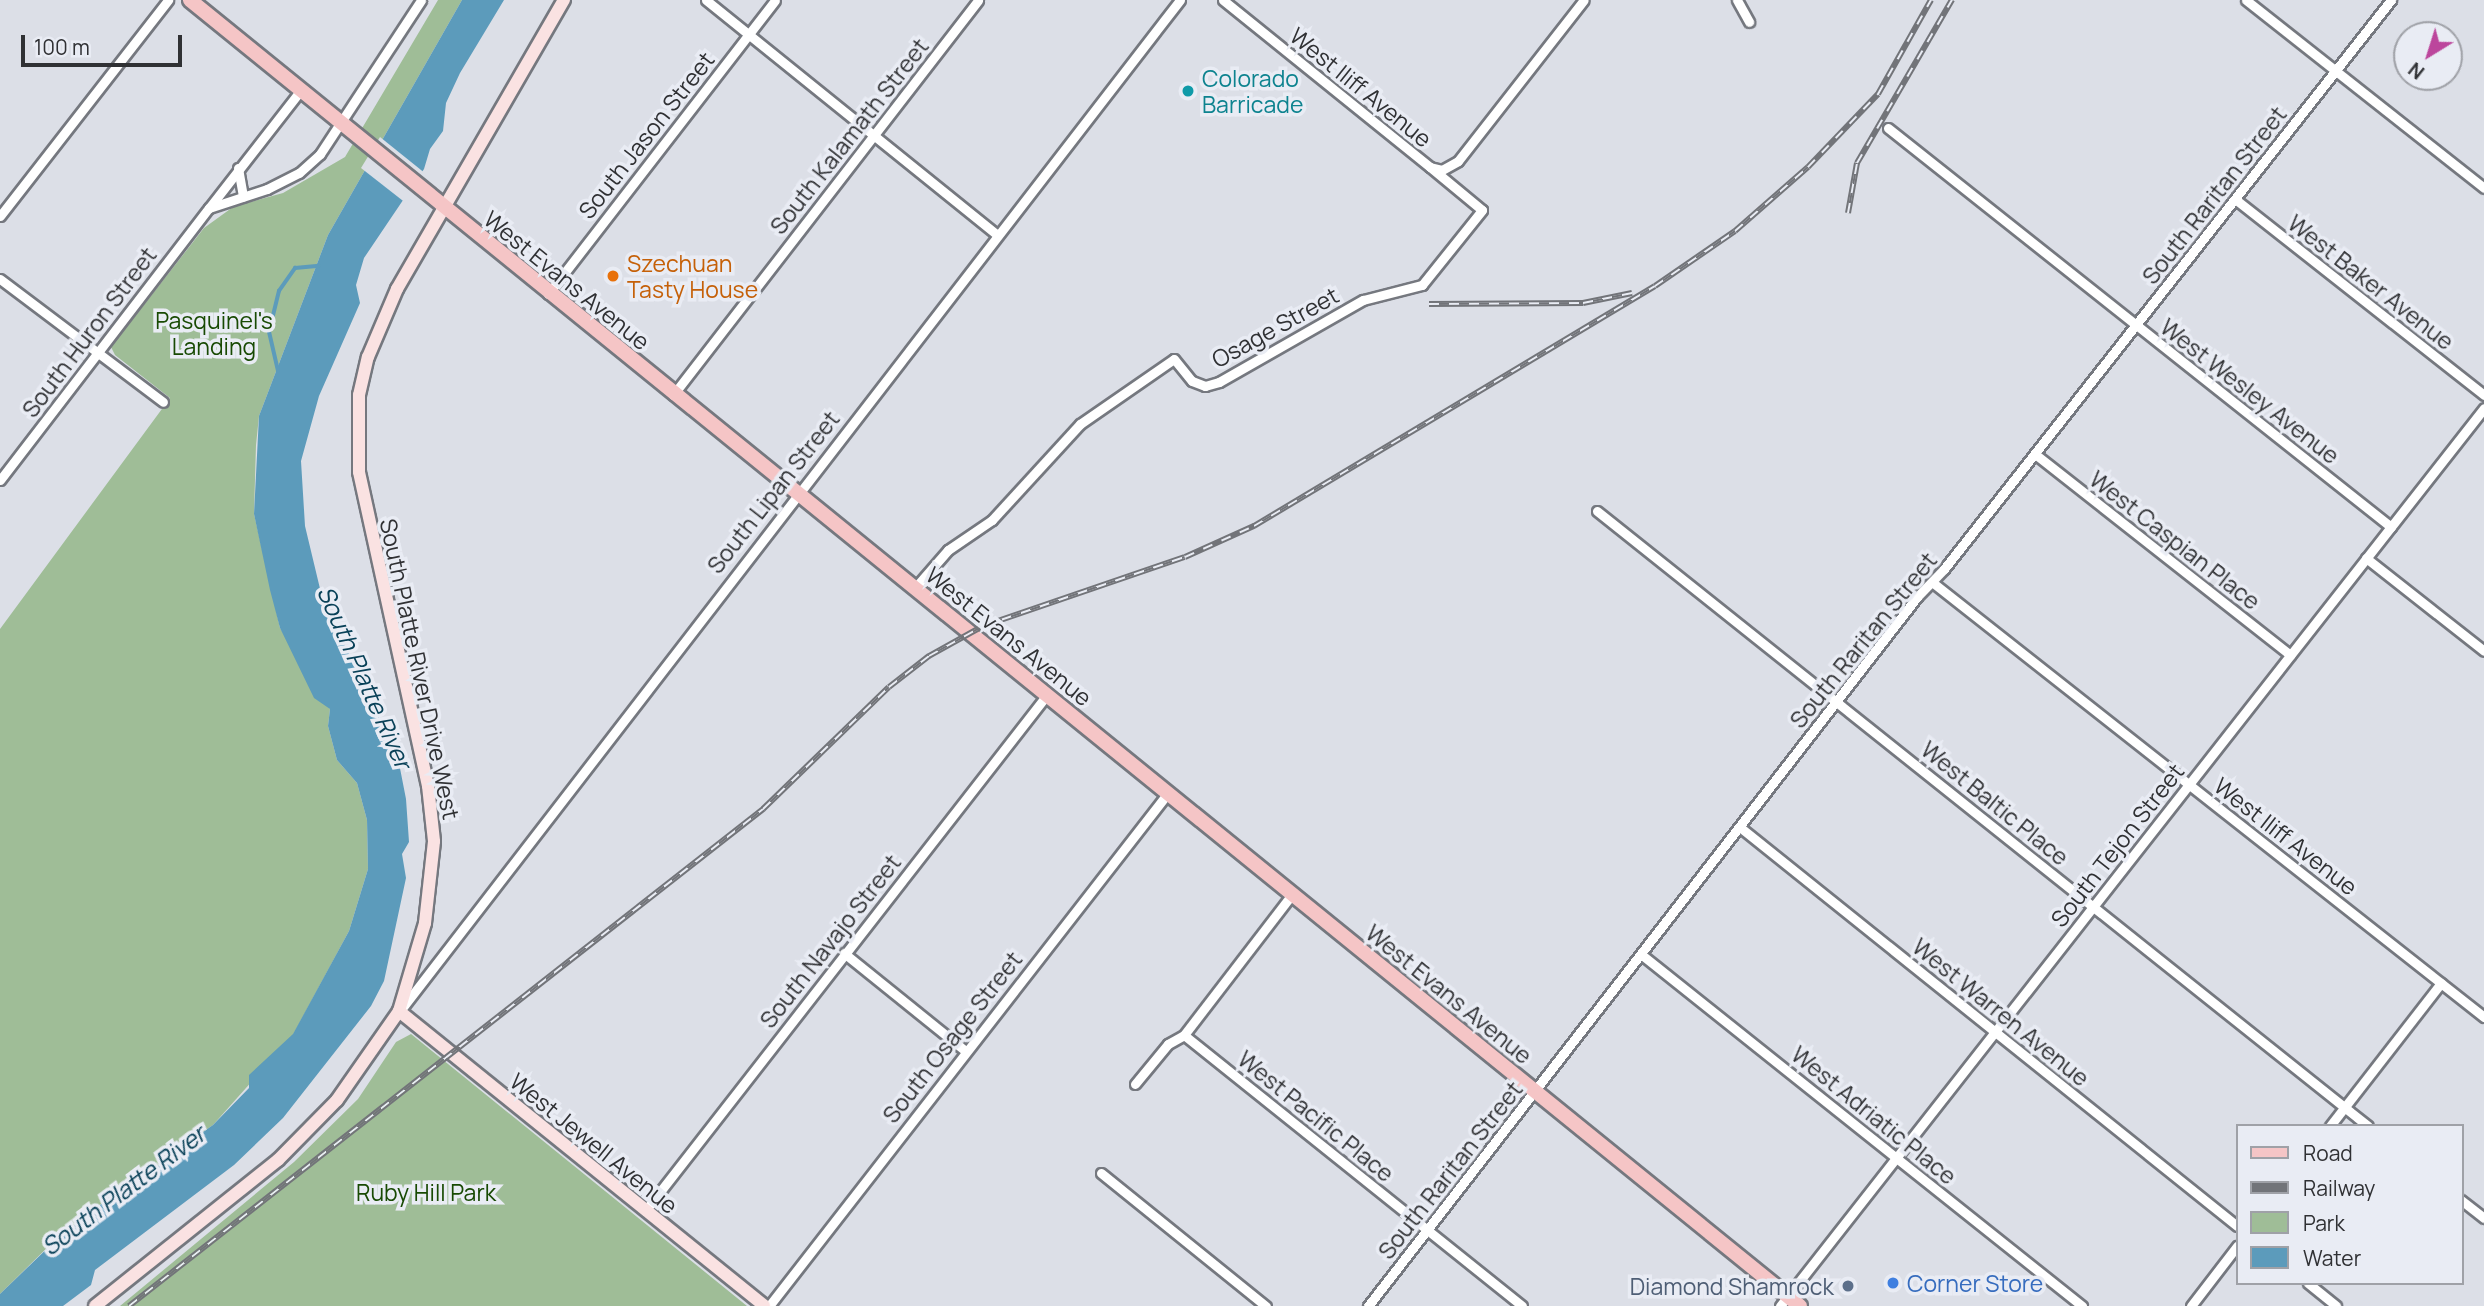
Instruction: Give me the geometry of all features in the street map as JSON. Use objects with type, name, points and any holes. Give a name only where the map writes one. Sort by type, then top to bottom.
[{"type":"main road","name":"West Evans Avenue","points":[[190,0],[548,294],[1292,894],[1784,1301],[1800,1306]]},
{"type":"street","points":[[0,216],[168,0]]},
{"type":"street","points":[[209,208],[299,173],[341,125],[421,0]]},
{"type":"street","name":"South Platte River Drive West","points":[[95,1306],[278,1160],[337,1100],[399,1011],[425,923],[434,841],[428,786],[359,472],[359,395],[380,324],[446,211],[511,88],[564,0]]},
{"type":"street","points":[[706,0],[997,235]]},
{"type":"street","name":"South Jason Street","points":[[548,294],[775,0]]},
{"type":"street","name":"South Kalamath Street","points":[[673,395],[978,0]]},
{"type":"street","name":"South Lipan Street","points":[[399,1011],[1180,0]]},
{"type":"street","name":"West Iliff Avenue","points":[[1223,0],[1430,167],[1446,169],[1458,161],[1584,0]]},
{"type":"street","points":[[1737,0],[1749,22]]},
{"type":"street","points":[[2246,0],[2484,188]]},
{"type":"street","name":"South Raritan Street","points":[[1368,1306],[1838,701],[2391,0]]},
{"type":"street","name":"South Huron Street","points":[[0,480],[300,91]]},
{"type":"street","name":"West Wesley Avenue","points":[[1888,128],[2391,527]]},
{"type":"street","name":"Osage Street","points":[[914,589],[948,550],[992,520],[1080,424],[1174,359],[1192,381],[1205,386],[1219,382],[1363,300],[1422,285],[1482,210],[1430,167]]},
{"type":"street","points":[[238,168],[243,197]]},
{"type":"street","name":"West Baker Avenue","points":[[2235,199],[2484,395]]},
{"type":"street","points":[[0,279],[163,402]]},
{"type":"street","name":"South Tejon Street","points":[[1784,1301],[2484,408]]},
{"type":"street","name":"West Caspian Place","points":[[2035,454],[2290,655]]},
{"type":"street","name":"West Baltic Place","points":[[1597,511],[2366,1124]]},
{"type":"street","points":[[2366,558],[2484,651]]},
{"type":"street","name":"West Iliff Avenue","points":[[1932,582],[2484,1017]]},
{"type":"street","name":"South Navajo Street","points":[[645,1211],[1046,696]]},
{"type":"street","name":"South Osage Street","points":[[766,1306],[1168,793]]},
{"type":"street","name":"West Warren Avenue","points":[[1741,828],[2236,1225]]},
{"type":"street","points":[[1135,1084],[1168,1044],[1184,1035],[1292,894]]},
{"type":"street","points":[[844,953],[964,1050]]},
{"type":"street","name":"West Adriatic Place","points":[[1642,955],[2082,1306]]},
{"type":"street","points":[[2332,1124],[2441,983]]},
{"type":"street","name":"West Jewell Avenue","points":[[399,1011],[766,1306]]},
{"type":"street","name":"West Pacific Place","points":[[1184,1035],[1522,1306]]},
{"type":"street","points":[[1101,1173],[1266,1306]]},
{"type":"street","points":[[2463,1202],[2484,1218]]},
{"type":"street","points":[[2191,1306],[2236,1247]]},
{"type":"street","points":[[2310,1285],[2336,1306]]},
{"type":"green space","name":"Pasquinel's Landing","points":[[438,0],[462,0],[328,235],[259,416],[256,445],[254,514],[280,628],[330,709],[328,726],[337,760],[357,783],[367,820],[368,869],[349,931],[293,1035],[213,1125],[167,1157],[137,1188],[109,1198],[56,1239],[0,1294],[0,629],[170,398],[115,355],[111,347],[204,228],[233,207],[283,193],[345,157]]},
{"type":"green space","name":"Ruby Hill Park","points":[[411,1034],[747,1306],[120,1306],[294,1162],[358,1099],[396,1042]]},
{"type":"water","name":"South Platte River","points":[[462,0],[504,0],[460,73],[446,103],[443,131],[430,149],[424,169],[364,258],[356,285],[360,303],[319,396],[301,461],[305,526],[322,597],[398,758],[406,799],[409,842],[402,854],[406,878],[384,981],[371,1006],[283,1118],[234,1165],[95,1270],[91,1285],[63,1306],[0,1306],[0,1294],[56,1240],[109,1198],[126,1187],[137,1187],[167,1157],[213,1125],[249,1088],[249,1075],[293,1034],[349,931],[368,869],[367,820],[357,783],[337,760],[328,726],[330,709],[314,698],[280,628],[254,514],[259,416],[328,235]]},
{"type":"pier","points":[[380,137],[426,174],[407,204],[361,168]]},
{"type":"waterway","points":[[278,371],[269,332],[279,291],[295,268],[319,266]]},
{"type":"railway","points":[[129,1306],[763,809],[889,687],[929,656],[983,626],[1185,557],[1254,526],[1655,286],[1735,231],[1808,167],[1878,94],[1931,0]]},
{"type":"railway","points":[[1848,213],[1857,163],[1952,0]]},
{"type":"railway","points":[[1429,304],[1583,303],[1632,293]]},
{"type":"place","name":"Colorado Barricade","points":[[1188,91]]},
{"type":"place","name":"Szechuan Tasty House","points":[[613,276]]},
{"type":"place","name":"Corner Store","points":[[1893,1283]]},
{"type":"place","name":"Diamond Shamrock","points":[[1848,1286]]}]
